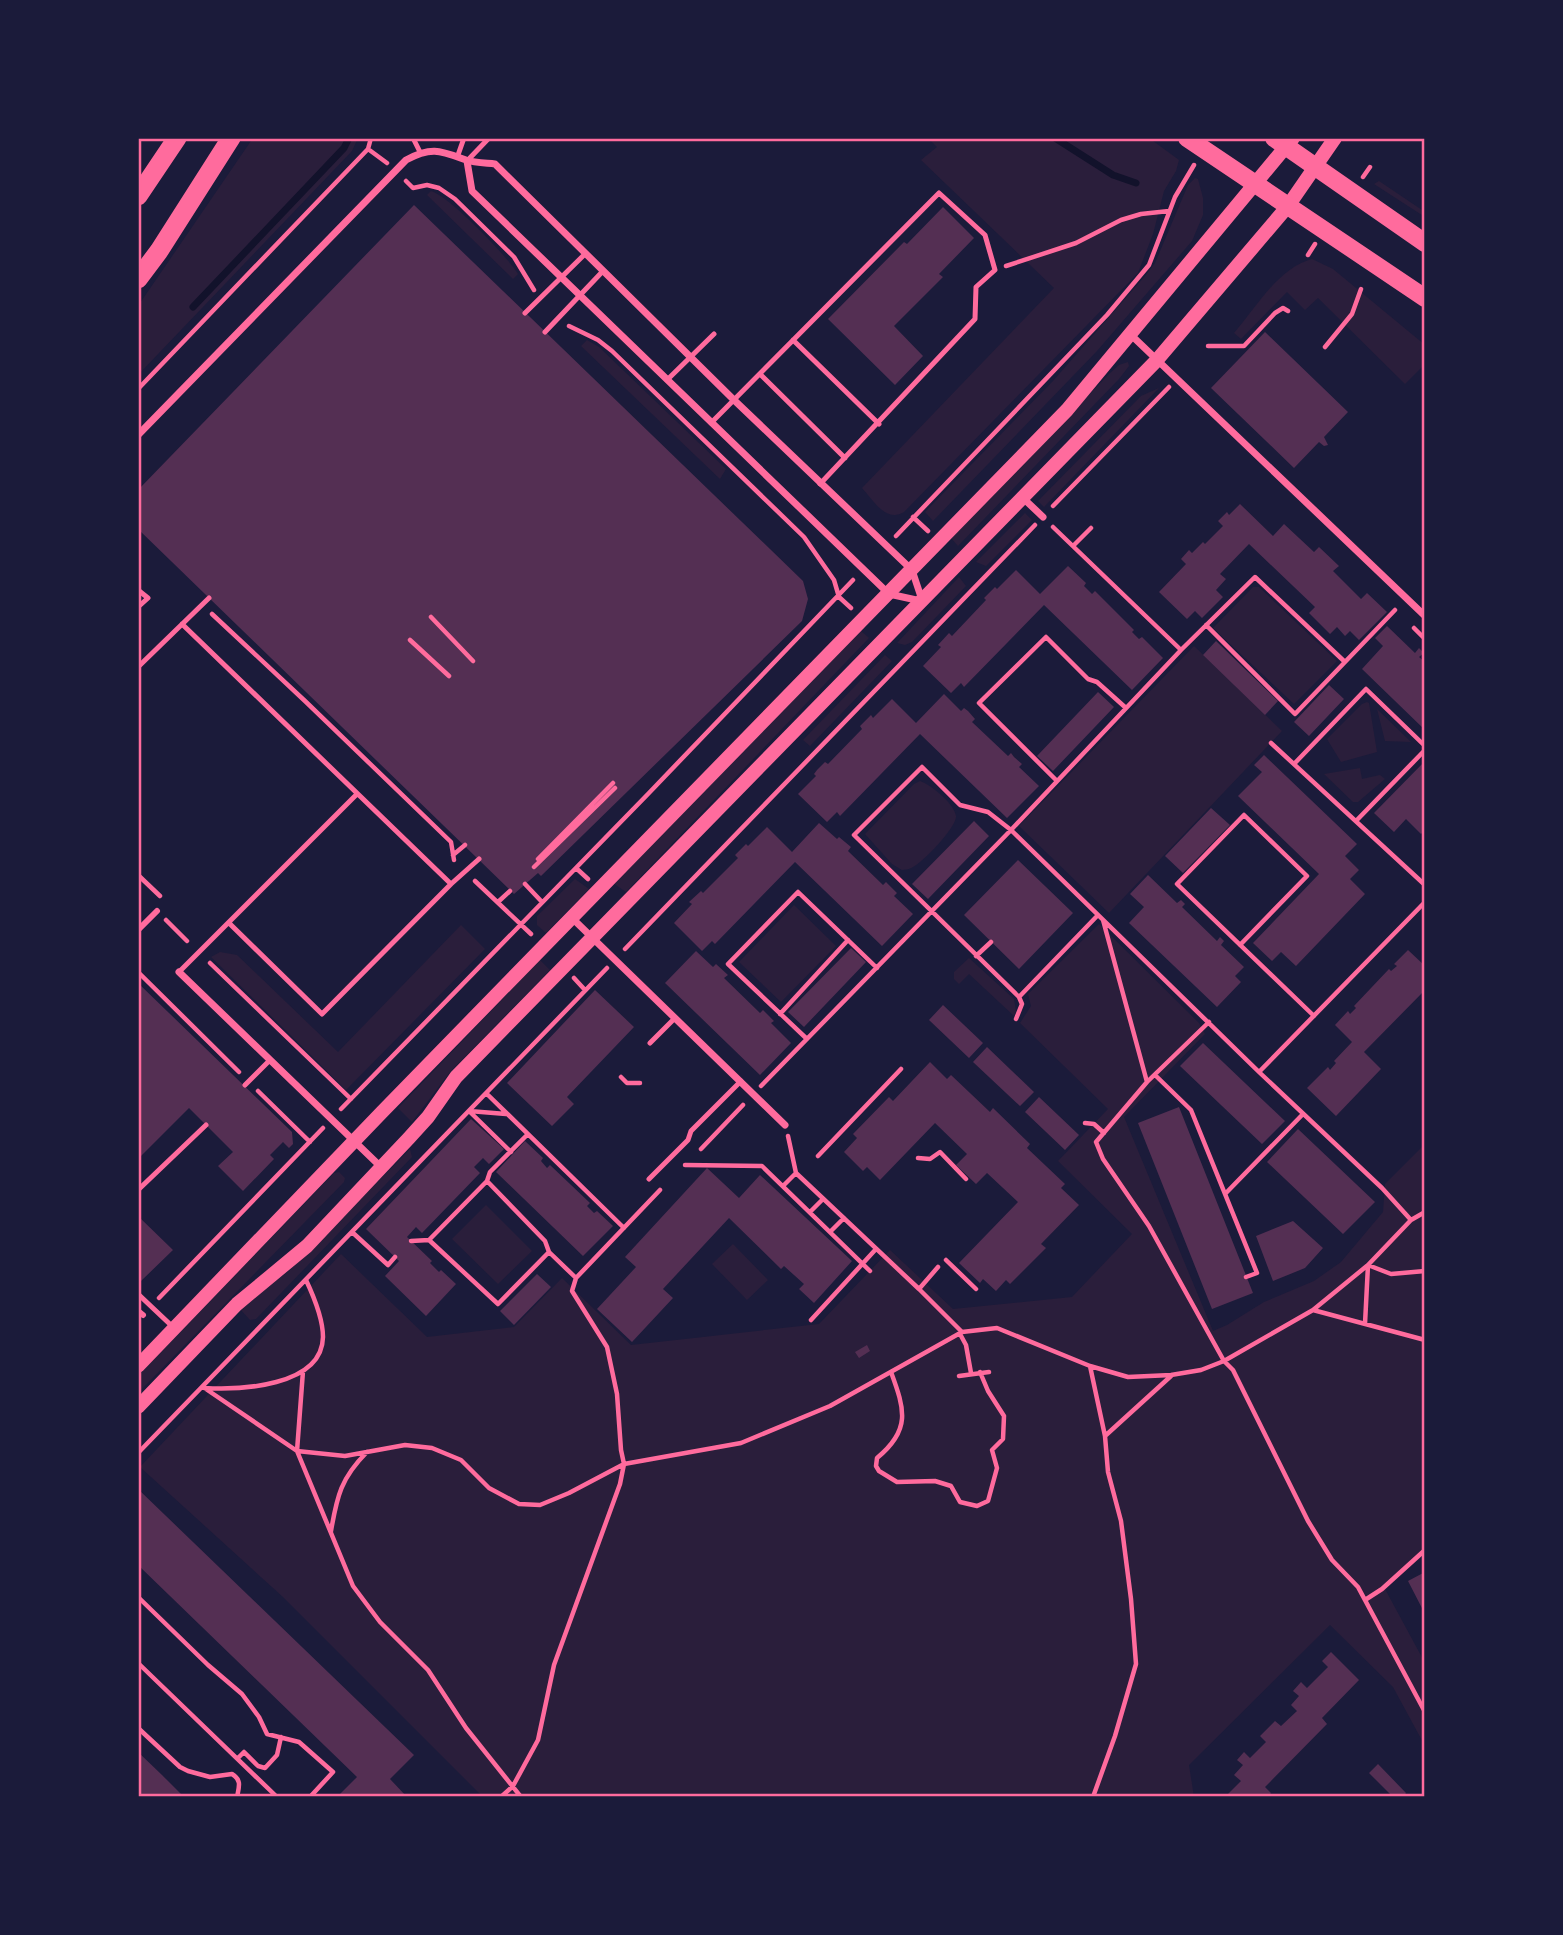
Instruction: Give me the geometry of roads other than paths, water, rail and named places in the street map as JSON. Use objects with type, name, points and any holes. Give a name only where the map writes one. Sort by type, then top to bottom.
[{"type":"highway","points":[[138,196],[177,138]]},
{"type":"highway","points":[[138,279],[159,251],[231,138]]},
{"type":"main road","points":[[1187,138],[1425,298]]},
{"type":"main road","points":[[138,1407],[237,1304],[307,1245],[382,1168],[428,1117],[456,1077],[1157,360],[1288,206],[1335,138]]},
{"type":"main road","points":[[138,1366],[1067,410],[1256,185],[1285,141],[1315,166],[1425,243]]},
{"type":"street","points":[[138,435],[406,160],[420,152],[458,155],[467,161],[495,164],[820,484],[912,570],[922,601],[889,594],[579,296],[472,191],[467,161]]},
{"type":"street","points":[[1130,334],[1425,616]]},
{"type":"street","points":[[1022,498],[1043,517]]},
{"type":"street","points":[[138,930],[157,911]]},
{"type":"street","points":[[572,918],[785,1125]]},
{"type":"street","points":[[179,971],[382,1168]]},
{"type":"lane","points":[[413,138],[420,152]]},
{"type":"lane","points":[[458,155],[464,138]]},
{"type":"lane","points":[[467,161],[489,138]]},
{"type":"lane","points":[[711,423],[939,193],[985,235],[995,270],[976,288],[975,319],[820,484]]},
{"type":"lane","points":[[524,313],[585,254]]},
{"type":"lane","points":[[545,332],[603,271]]},
{"type":"lane","points":[[667,380],[714,334]]},
{"type":"lane","points":[[793,340],[878,424]]},
{"type":"lane","points":[[760,373],[845,458]]},
{"type":"lane","points":[[138,590],[148,598],[138,607]]},
{"type":"lane","points":[[138,667],[209,597]]},
{"type":"lane","points":[[182,624],[451,884]]},
{"type":"lane","points":[[179,971],[357,794]]},
{"type":"lane","points":[[229,923],[323,1014],[479,859]]},
{"type":"lane","points":[[650,1043],[675,1018]]},
{"type":"lane","points":[[247,1083],[270,1060]]},
{"type":"lane","points":[[649,1179],[688,1140],[691,1131],[741,1082]]},
{"type":"lane","points":[[138,1190],[206,1125]]},
{"type":"lane","points":[[138,1294],[175,1328]]},
{"type":"waterway","points":[[193,307],[344,148],[349,138]]},
{"type":"waterway","points":[[1055,138],[1113,175],[1136,183]]}]
